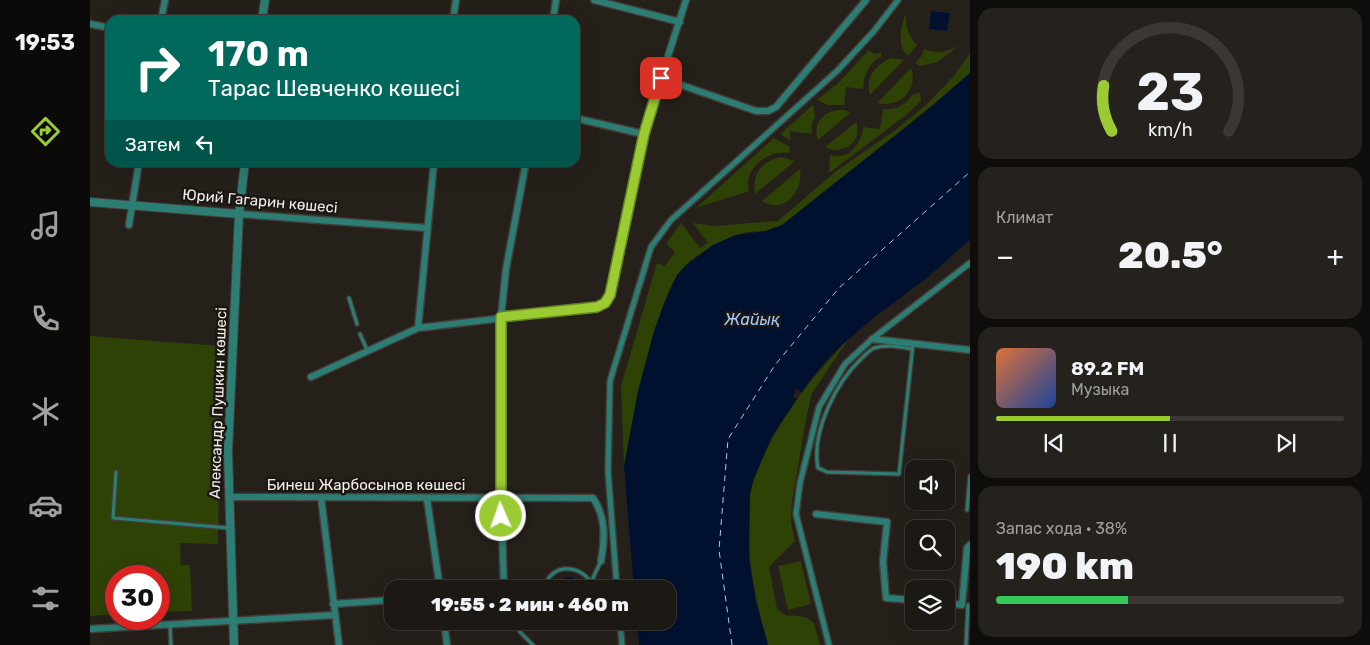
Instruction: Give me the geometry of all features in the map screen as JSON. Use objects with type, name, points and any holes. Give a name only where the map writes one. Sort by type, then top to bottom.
[{"type":"street","points":[[161,15],[164,0]]},
{"type":"street","points":[[263,15],[265,0]]},
{"type":"street","points":[[454,15],[456,0]]},
{"type":"street","points":[[553,15],[556,0]]},
{"type":"street","points":[[594,0],[680,22]]},
{"type":"street","points":[[311,377],[418,328],[597,307],[605,303],[610,295],[644,134],[686,0]]},
{"type":"street","points":[[661,78],[756,111],[768,111],[776,107],[866,0]]},
{"type":"street","points":[[616,580],[608,471],[610,382],[651,247],[671,220],[837,71],[874,31],[898,0]]},
{"type":"street","points":[[90,24],[105,27]]},
{"type":"street","points":[[580,119],[644,134]]},
{"type":"street","points":[[129,224],[134,204],[138,167]]},
{"type":"street","name":"Александр Пушкин көшесі","points":[[234,645],[228,452],[239,214],[244,167]]},
{"type":"street","points":[[418,328],[433,167]]},
{"type":"street","points":[[504,580],[501,498],[501,317],[506,269],[525,167]]},
{"type":"street","name":"Юрий Гагарин көшесі","points":[[90,202],[427,228]]},
{"type":"street","points":[[829,645],[796,514],[800,483],[819,407],[845,364],[872,339],[970,263]]},
{"type":"street","points":[[872,339],[913,346],[970,350]]},
{"type":"street","name":"Бинеш Жарбосынов көшесі","points":[[229,497],[594,498],[601,509],[605,540],[601,560]]},
{"type":"street","points":[[321,497],[339,645]]},
{"type":"street","points":[[426,499],[439,580]]},
{"type":"street","points":[[816,514],[887,522],[883,562],[886,598],[905,599]]},
{"type":"street","points":[[967,605],[967,548],[970,545]]},
{"type":"street","points":[[333,604],[384,601]]},
{"type":"street","points":[[170,624],[335,615]]},
{"type":"street","points":[[90,628],[105,627]]},
{"type":"street","points":[[445,630],[447,645]]},
{"type":"street","points":[[620,630],[622,645]]},
{"type":"lane","points":[[350,298],[357,324]]},
{"type":"lane","points":[[360,334],[368,352]]},
{"type":"lane","points":[[885,346],[913,346],[899,474],[827,472],[818,468],[816,457],[825,412],[836,391],[853,366],[872,349],[885,346]]},
{"type":"lane","points":[[116,472],[113,518],[230,528]]},
{"type":"lane","points":[[967,510],[970,476]]},
{"type":"lane","points":[[592,580],[601,560]]},
{"type":"lane","points":[[548,580],[558,570],[568,568],[585,574],[590,580]]},
{"type":"lane","points":[[966,645],[967,605]]},
{"type":"lane","points":[[170,624],[171,645]]},
{"type":"lane","points":[[519,630],[533,645]]},
{"type":"green space","points":[[906,13],[908,31],[917,45],[908,56],[904,52],[901,41],[901,29]]},
{"type":"green space","points":[[959,46],[937,62],[921,66],[915,63],[921,57],[924,49],[942,52]]},
{"type":"green space","points":[[869,50],[874,54],[881,53],[881,57],[870,66],[864,79],[863,89],[846,87],[844,105],[828,105],[817,100],[838,83]]},
{"type":"green space","points":[[970,53],[970,73],[916,119],[817,196],[790,220],[774,229],[740,234],[710,247],[692,260],[678,274],[666,297],[647,359],[634,412],[624,466],[621,386],[657,263],[665,266],[675,252],[666,244],[681,223],[700,248],[708,243],[693,223],[715,226],[778,221],[835,172],[894,131],[926,105],[954,76]]},
{"type":"green space","points":[[891,58],[904,60],[870,95],[870,77],[880,64]]},
{"type":"green space","points":[[911,68],[912,84],[905,96],[893,103],[877,103]]},
{"type":"green space","points":[[920,93],[921,101],[906,115],[829,173],[830,155],[843,156],[849,153],[857,145],[863,127],[880,129],[883,109],[892,109],[900,106],[913,94]]},
{"type":"green space","points":[[813,105],[815,116],[811,127],[812,134],[790,131],[790,140],[780,134]]},
{"type":"green space","points":[[838,110],[850,113],[818,140],[816,129],[820,120],[828,113]]},
{"type":"green space","points":[[856,122],[857,136],[850,145],[838,150],[825,147]]},
{"type":"green space","points":[[774,138],[790,147],[789,153],[773,154],[759,162],[749,175],[749,191],[696,208]]},
{"type":"green space","points":[[781,157],[795,161],[755,194],[755,180],[759,170],[768,162]]},
{"type":"green space","points":[[800,169],[799,185],[791,198],[785,203],[778,205],[770,205],[762,201]]},
{"type":"green space","points":[[90,336],[221,346],[218,544],[180,543],[181,565],[190,565],[192,611],[170,612],[170,565],[105,565],[105,615],[90,616]]},
{"type":"green space","points":[[849,338],[812,393],[792,501],[791,522],[795,541],[769,567],[777,609],[785,615],[806,617],[814,623],[820,645],[768,645],[756,597],[749,550],[749,503],[753,482],[779,427],[799,396]]},
{"type":"green space","points":[[801,561],[811,604],[788,610],[778,566]]},
{"type":"water","points":[[931,11],[950,13],[947,31],[929,29]]},
{"type":"water","name":"Жайық","points":[[970,73],[970,240],[929,276],[877,315],[845,343],[829,358],[802,392],[796,389],[793,397],[797,399],[772,436],[753,481],[750,495],[749,560],[756,602],[768,645],[639,645],[638,630],[676,630],[676,580],[633,580],[624,466],[638,391],[654,331],[677,275],[687,264],[713,245],[736,235],[765,231],[782,225],[931,107]]},
{"type":"water","points":[[571,577],[578,580],[561,580]]},
{"type":"ferry route","points":[[732,645],[719,550],[728,439],[775,365],[839,288],[970,172]]},
{"type":"route","points":[[501,516],[501,317],[597,307],[605,303],[610,295],[644,134],[661,78]]}]
